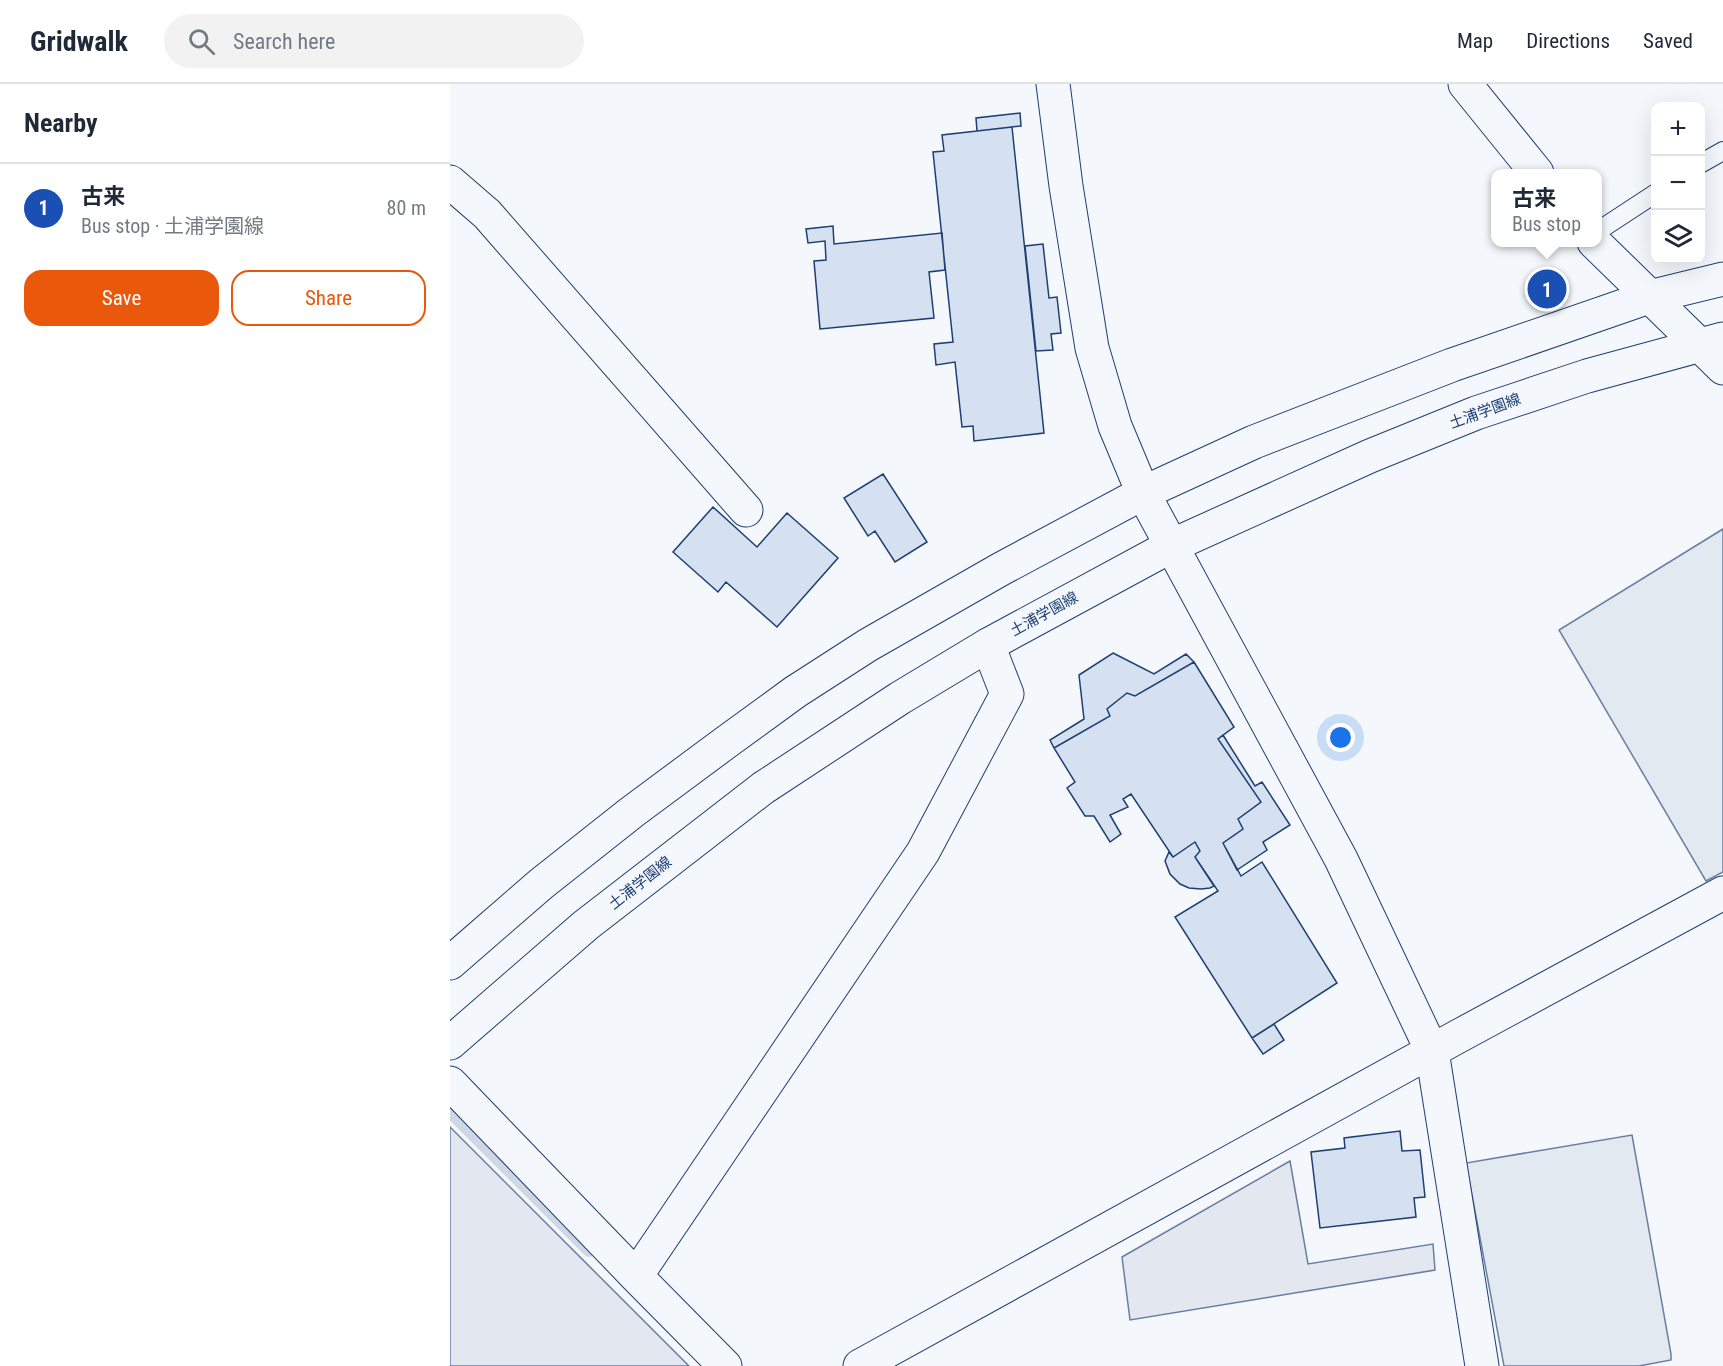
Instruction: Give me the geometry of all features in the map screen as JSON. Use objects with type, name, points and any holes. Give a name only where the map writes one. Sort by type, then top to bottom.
[{"type":"street","points":[[1053,84],[1066,186],[1092,348],[1115,426],[1143,494],[1341,858],[1432,1051],[1482,1366]]},
{"type":"street","points":[[1465,84],[1533,169]]},
{"type":"street","points":[[450,182],[487,214],[746,510]]},
{"type":"street","points":[[1598,247],[1649,297],[1711,342],[1723,368]]},
{"type":"street","points":[[450,963],[541,884],[632,812],[795,692],[868,645],[991,575],[1143,494],[1254,442],[1452,365],[1649,297],[1723,279]]},
{"type":"street","name":"土浦学園線","points":[[450,1043],[586,925],[763,788],[900,698],[988,645],[1171,546],[1359,460],[1476,413],[1587,376],[1711,342]]},
{"type":"street","points":[[636,1276],[923,852],[1007,694],[988,645]]},
{"type":"street","points":[[860,1366],[1723,893]]},
{"type":"street","points":[[450,1083],[725,1366]]},
{"type":"lane","points":[[1705,162],[1723,151]]},
{"type":"lane","points":[[1602,228],[1651,196]]},
{"type":"shaded area","points":[[1723,529],[1723,872],[1706,881],[1559,630]]},
{"type":"shaded area","points":[[450,1127],[689,1366],[450,1366]]},
{"type":"shaded area","points":[[1632,1135],[1671,1360],[1639,1366],[1504,1366],[1466,1163]]},
{"type":"shaded area","points":[[1290,1161],[1308,1264],[1433,1244],[1435,1270],[1130,1320],[1122,1257]]},
{"type":"building","points":[[1020,113],[1021,126],[977,131],[976,118]]},
{"type":"building","points":[[1012,127],[1044,433],[974,441],[973,426],[962,427],[955,362],[936,365],[934,344],[953,342],[933,152],[944,151],[942,135]]},
{"type":"building","points":[[833,226],[834,244],[942,233],[945,270],[929,272],[934,318],[820,329],[814,261],[826,260],[825,241],[808,243],[806,229]]},
{"type":"building","points":[[1043,244],[1049,298],[1057,297],[1061,333],[1051,334],[1053,350],[1036,351],[1025,246]]},
{"type":"building","points":[[883,474],[927,542],[895,562],[875,531],[868,536],[844,498]]},
{"type":"building","points":[[713,507],[757,547],[787,513],[838,558],[777,627],[726,582],[718,592],[673,552]]},
{"type":"building","points":[[1113,653],[1154,674],[1186,654],[1194,662],[1135,696],[1127,693],[1107,709],[1110,716],[1054,748],[1050,740],[1084,719],[1079,675]]},
{"type":"building","points":[[1194,662],[1234,727],[1218,739],[1261,802],[1238,819],[1243,829],[1223,843],[1241,876],[1262,862],[1337,983],[1252,1038],[1175,917],[1218,891],[1195,857],[1200,851],[1195,842],[1173,857],[1131,794],[1123,799],[1128,807],[1110,815],[1121,834],[1110,842],[1094,816],[1085,816],[1067,788],[1075,782],[1054,748],[1110,716],[1107,709],[1127,693],[1135,696]]},
{"type":"building","points":[[1223,735],[1255,786],[1262,782],[1290,825],[1263,842],[1267,850],[1237,870],[1223,843],[1243,829],[1238,819],[1261,802],[1218,739]]},
{"type":"building","points":[[1195,842],[1200,851],[1195,857],[1214,886],[1210,888],[1189,888],[1180,884],[1170,874],[1165,861],[1169,852],[1173,857]]},
{"type":"building","points":[[1274,1024],[1284,1040],[1263,1054],[1252,1038]]},
{"type":"building","points":[[1400,1131],[1402,1151],[1420,1150],[1425,1197],[1414,1198],[1416,1217],[1320,1228],[1311,1152],[1345,1148],[1344,1138]]},
{"type":"waterway","points":[[450,1112],[589,1251]]},
{"type":"place","name":"古来","points":[[1547,289]]}]
